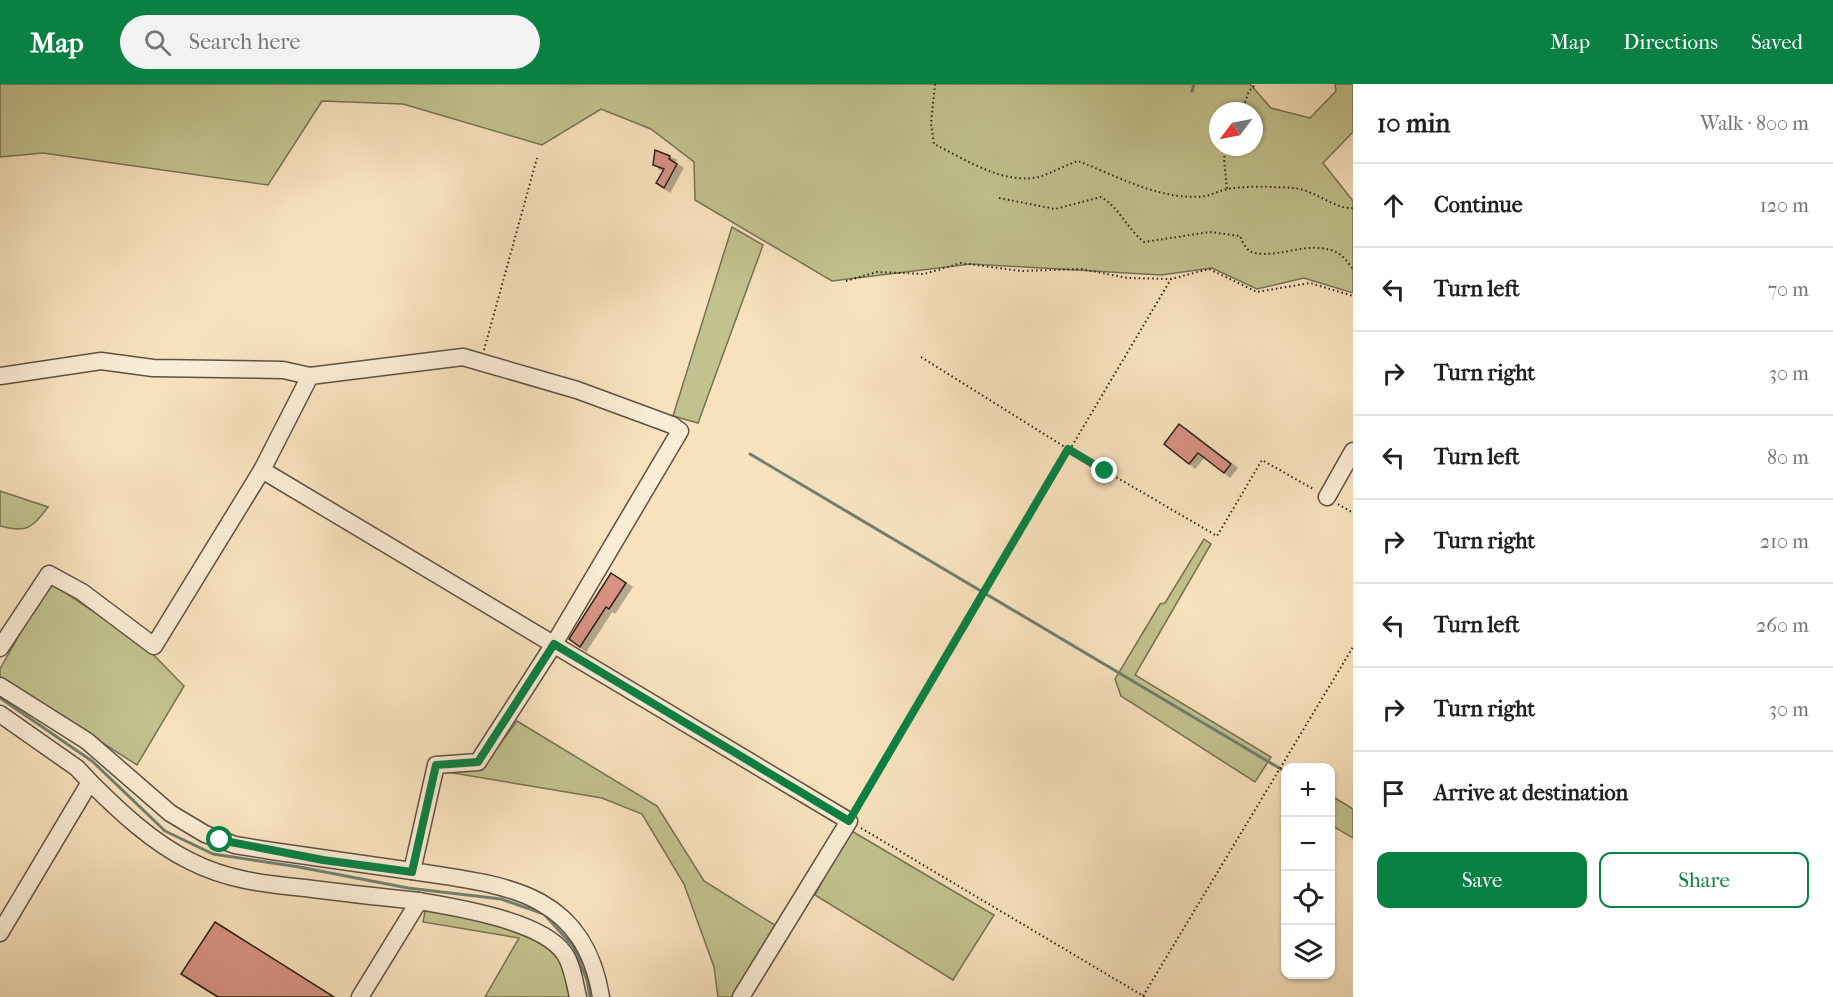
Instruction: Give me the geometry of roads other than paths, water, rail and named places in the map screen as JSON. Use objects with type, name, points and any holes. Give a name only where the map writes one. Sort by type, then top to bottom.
[{"type":"street","points":[[0,376],[101,361],[153,368],[283,370],[310,376],[463,357],[480,364],[577,390],[672,425],[680,431],[554,644],[478,762],[436,765],[412,872]]},
{"type":"street","points":[[0,648],[48,574],[82,592],[154,646],[262,470],[310,376]]},
{"type":"street","points":[[1327,497],[1353,451]]},
{"type":"street","points":[[262,470],[849,821],[741,997]]},
{"type":"street","points":[[0,686],[87,741],[170,813],[205,834],[235,845],[500,885],[551,908],[583,940],[601,997]]},
{"type":"street","points":[[0,714],[77,768],[114,806],[189,861],[238,880],[269,886],[418,901],[504,918],[542,936],[564,952],[578,997]]},
{"type":"street","points":[[0,933],[90,782]]},
{"type":"street","points":[[360,997],[418,901]]},
{"type":"waterway","points":[[1192,91],[1194,84]]},
{"type":"waterway","points":[[750,454],[1281,769]]},
{"type":"waterway","points":[[0,698],[92,761],[165,831],[213,854],[299,867],[408,888],[501,899],[544,914],[573,946],[587,980],[590,997]]}]
